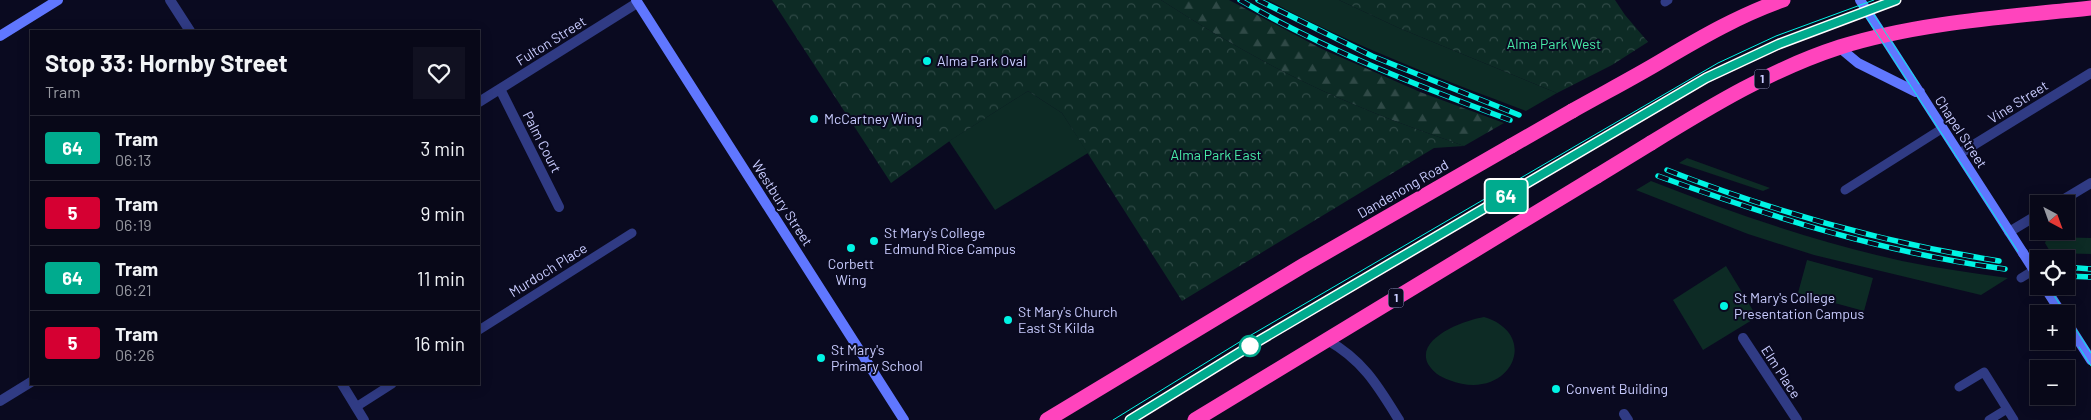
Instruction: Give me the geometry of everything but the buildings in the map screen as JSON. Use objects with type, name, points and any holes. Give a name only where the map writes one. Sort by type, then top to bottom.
[{"type":"highway","name":"Dandenong Road","points":[[1047,420],[1304,265],[1663,60],[1694,40],[1783,0]]},
{"type":"highway","name":"1","points":[[1196,420],[1704,110],[1770,75],[1840,48],[1883,37],[1959,23],[2091,8]]},
{"type":"street","points":[[0,36],[58,0]]},
{"type":"street","points":[[170,0],[189,30]]},
{"type":"street","name":"Chapel Street","points":[[1860,0],[2030,265]]},
{"type":"street","name":"Fulton Street","points":[[480,101],[636,1]]},
{"type":"street","name":"Westbury Street","points":[[636,1],[904,420]]},
{"type":"street","points":[[1840,48],[1858,63],[1900,85],[1920,92]]},
{"type":"street","name":"Vine Street","points":[[1959,154],[2091,73]]},
{"type":"street","name":"Palm Court","points":[[500,89],[559,207]]},
{"type":"street","points":[[2071,195],[2091,183]]},
{"type":"street","points":[[2010,232],[2030,220]]},
{"type":"street","points":[[2075,335],[2091,360]]},
{"type":"street","name":"Elm Place","points":[[1743,338],[1796,420]]},
{"type":"street","points":[[1327,340],[1353,357],[1377,385],[1399,420]]},
{"type":"street","points":[[0,401],[30,383]]},
{"type":"street","points":[[343,385],[364,420]]},
{"type":"lane","points":[[1845,190],[1943,128]]},
{"type":"lane","name":"Murdoch Place","points":[[480,329],[632,233]]},
{"type":"lane","points":[[2021,278],[2030,276]]},
{"type":"lane","points":[[1959,387],[1984,372],[2014,420]]},
{"type":"lane","points":[[356,407],[390,385]]},
{"type":"lane","points":[[1989,420],[2007,409]]},
{"type":"green space","name":"Alma Park East","points":[[772,0],[1161,0],[1248,53],[1316,88],[1354,105],[1464,146],[1434,148],[1182,301],[1062,113],[1028,91],[951,140],[891,183]]},
{"type":"green space","points":[[1161,0],[1229,0],[1322,49],[1420,92],[1504,123],[1464,146],[1432,135],[1316,88],[1270,65]]},
{"type":"green space","points":[[1268,0],[1339,0],[1399,28],[1557,93],[1526,111],[1363,46]]},
{"type":"green space","name":"Alma Park West","points":[[1339,0],[1615,0],[1648,42],[1612,65],[1557,93],[1399,28]]},
{"type":"green space","points":[[1028,91],[1062,113],[1088,153],[995,210],[949,141]]},
{"type":"green space","points":[[1687,158],[1770,188],[1763,191],[1679,163]]},
{"type":"green space","points":[[1651,181],[1743,215],[1838,245],[1902,261],[2008,278],[1981,295],[1814,255],[1748,234],[1636,190]]},
{"type":"green space","points":[[2091,238],[2091,254],[2075,254],[2075,250],[2049,250],[2045,243],[2046,240]]},
{"type":"green space","points":[[1807,260],[1873,278],[1864,311],[1798,293]]},
{"type":"green space","points":[[1726,266],[1757,317],[1703,350],[1673,300]]},
{"type":"green space","points":[[1484,317],[1502,326],[1512,338],[1515,351],[1511,364],[1502,375],[1488,383],[1470,385],[1449,380],[1434,372],[1428,364],[1426,355],[1429,346],[1435,338],[1455,326]]},
{"type":"tram line","points":[[1113,420],[1246,338],[1718,63],[1776,36],[1874,0]]},
{"type":"tram line","points":[[1130,420],[1250,346],[1706,78],[1779,44],[1896,0]]},
{"type":"tram line","name":"64","points":[[1130,420],[1250,346],[1706,78],[1779,44],[1896,0]]},
{"type":"tram line","points":[[1867,4],[1919,84]]},
{"type":"tram line","points":[[1859,6],[2030,270]]},
{"type":"tram line","points":[[2054,295],[2060,305]]},
{"type":"tram line","points":[[2075,328],[2091,353]]},
{"type":"tram line","points":[[2079,347],[2091,366]]},
{"type":"railway","points":[[1240,0],[1305,35],[1372,66],[1510,120]]},
{"type":"railway","points":[[1258,0],[1372,56],[1519,115]]},
{"type":"railway","points":[[1667,170],[1789,213],[1914,245],[1999,261]]},
{"type":"railway","points":[[1658,176],[1743,206],[1829,232],[1916,253],[2005,269]]},
{"type":"railway","points":[[2075,268],[2091,269]]},
{"type":"railway","points":[[2075,276],[2091,277]]},
{"type":"place","name":"Alma Park Oval","points":[[927,61]]},
{"type":"place","name":"McCartney Wing","points":[[814,119]]},
{"type":"place","name":"St Mary's College Edmund Rice Campus","points":[[874,241]]},
{"type":"place","name":"Corbett Wing","points":[[851,248]]},
{"type":"place","name":"St Mary's College Presentation Campus","points":[[1724,306]]},
{"type":"place","name":"St Mary's Church East St Kilda","points":[[1008,320]]},
{"type":"place","name":"St Mary's Primary School","points":[[821,358]]},
{"type":"place","name":"Convent Building","points":[[1556,389]]}]
